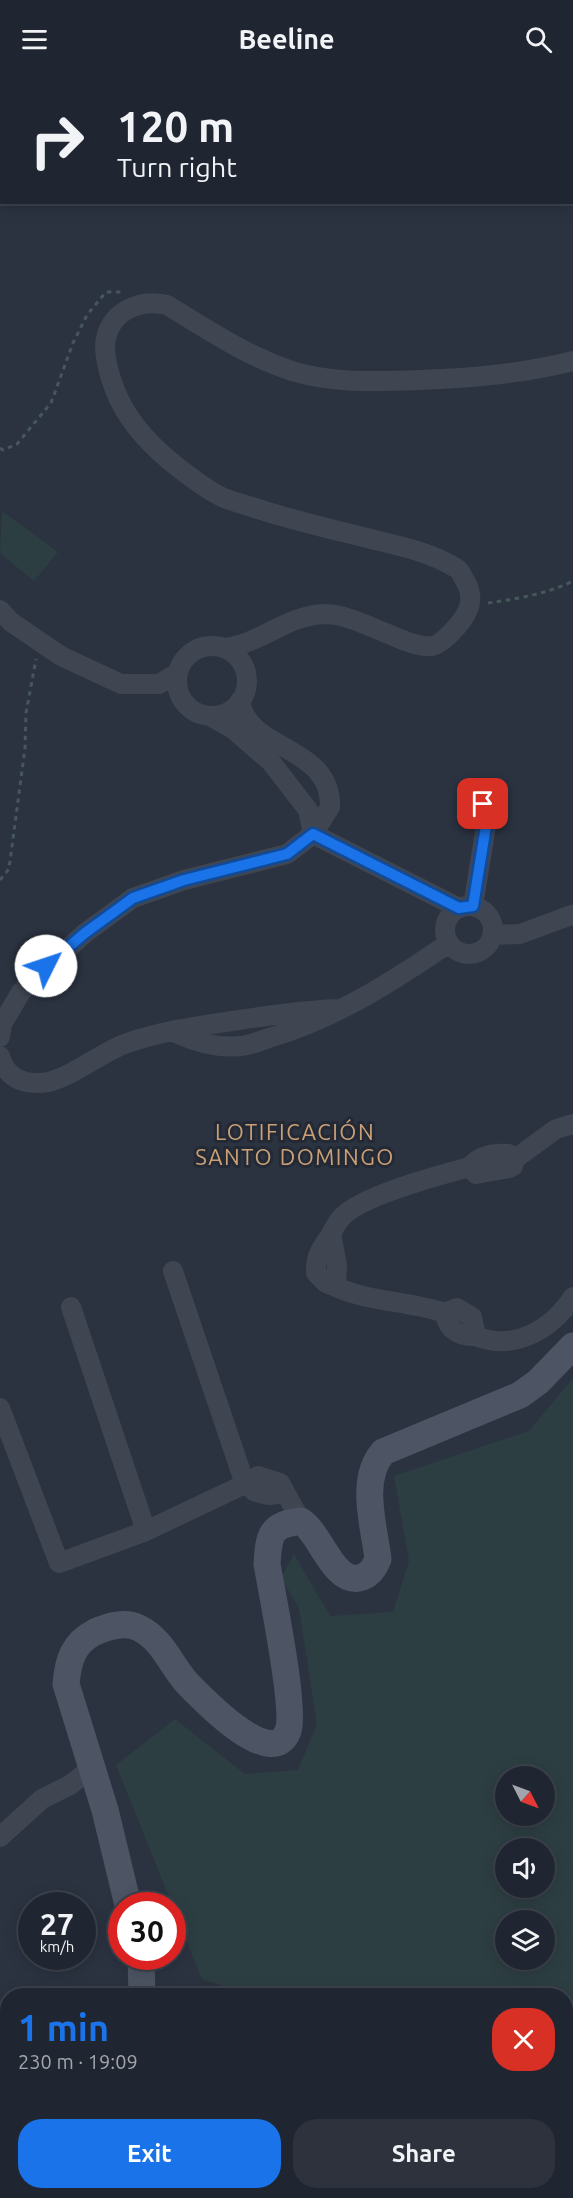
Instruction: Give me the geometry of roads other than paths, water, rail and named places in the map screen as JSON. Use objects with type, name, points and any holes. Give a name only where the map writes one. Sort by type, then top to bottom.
[{"type":"main road","points":[[125,1892],[105,1810],[66,1684],[67,1667],[73,1652],[83,1638],[107,1627],[124,1624],[139,1628],[155,1639],[186,1681],[243,1735],[261,1743],[282,1740],[288,1732],[290,1706],[267,1564],[268,1544],[278,1526],[301,1521],[311,1529],[340,1573],[353,1579],[364,1577],[373,1569],[378,1560],[370,1493],[374,1462],[383,1452],[398,1443],[520,1395],[538,1382],[573,1346]]},
{"type":"main road","points":[[141,1970],[141,1988]]},
{"type":"street","points":[[182,700],[178,690],[178,673],[185,658],[203,647],[223,648],[245,644],[291,620],[326,614],[361,621],[422,647],[435,646],[465,619],[471,604],[470,588],[458,569],[419,551],[283,517],[219,496],[188,476],[140,433],[123,409],[110,375],[106,358],[106,339],[114,321],[128,308],[137,304],[157,302],[167,305],[273,364],[303,374],[334,380],[354,382],[461,378],[527,371],[573,361]]},
{"type":"street","points":[[0,610],[11,622],[61,656],[121,684],[152,686],[166,682],[178,673]]},
{"type":"street","points":[[152,686],[182,700],[199,714],[221,715],[232,710],[245,691],[245,674],[251,655],[266,634]]},
{"type":"street","points":[[223,648],[239,659],[245,674]]},
{"type":"street","points":[[0,1037],[2,1024],[21,992],[85,933],[133,898],[184,880],[287,854],[313,834],[330,807],[327,783],[317,769],[305,759],[248,722],[240,701]]},
{"type":"street","points":[[210,716],[233,729],[271,762],[308,810],[313,834]]},
{"type":"street","points":[[466,907],[486,826],[483,804],[474,788]]},
{"type":"street","points":[[313,834],[466,907],[480,908],[491,920],[492,935],[484,948],[477,952],[461,952],[449,943],[445,930],[446,923],[453,912],[466,907]]},
{"type":"street","points":[[492,935],[520,934],[571,915]]},
{"type":"street","points":[[171,1030],[193,1041],[212,1046],[243,1046],[287,1033],[339,1010],[402,976],[449,943]]},
{"type":"street","points":[[0,1056],[4,1068],[21,1083],[43,1083],[61,1078],[125,1044],[190,1025],[305,1010],[339,1010]]},
{"type":"street","points":[[573,1124],[556,1129],[515,1159],[509,1154],[477,1158],[470,1167],[403,1186],[349,1210],[340,1218],[332,1234],[319,1251],[315,1263],[316,1273],[326,1283],[358,1296],[427,1307],[445,1313],[452,1329],[464,1336],[476,1336],[490,1342],[508,1343],[526,1338],[564,1311],[573,1297]]},
{"type":"street","points":[[173,1271],[248,1484],[254,1491],[263,1494],[275,1496],[284,1492],[301,1521]]},
{"type":"street","points":[[71,1307],[146,1531]]},
{"type":"street","points":[[0,1408],[59,1563],[146,1531],[248,1484]]},
{"type":"street","points":[[0,1837],[42,1799],[70,1785],[93,1768]]},
{"type":"district","name":"LOTIFICACIÓN SANTO DOMINGO","points":[[295,1144]]}]
